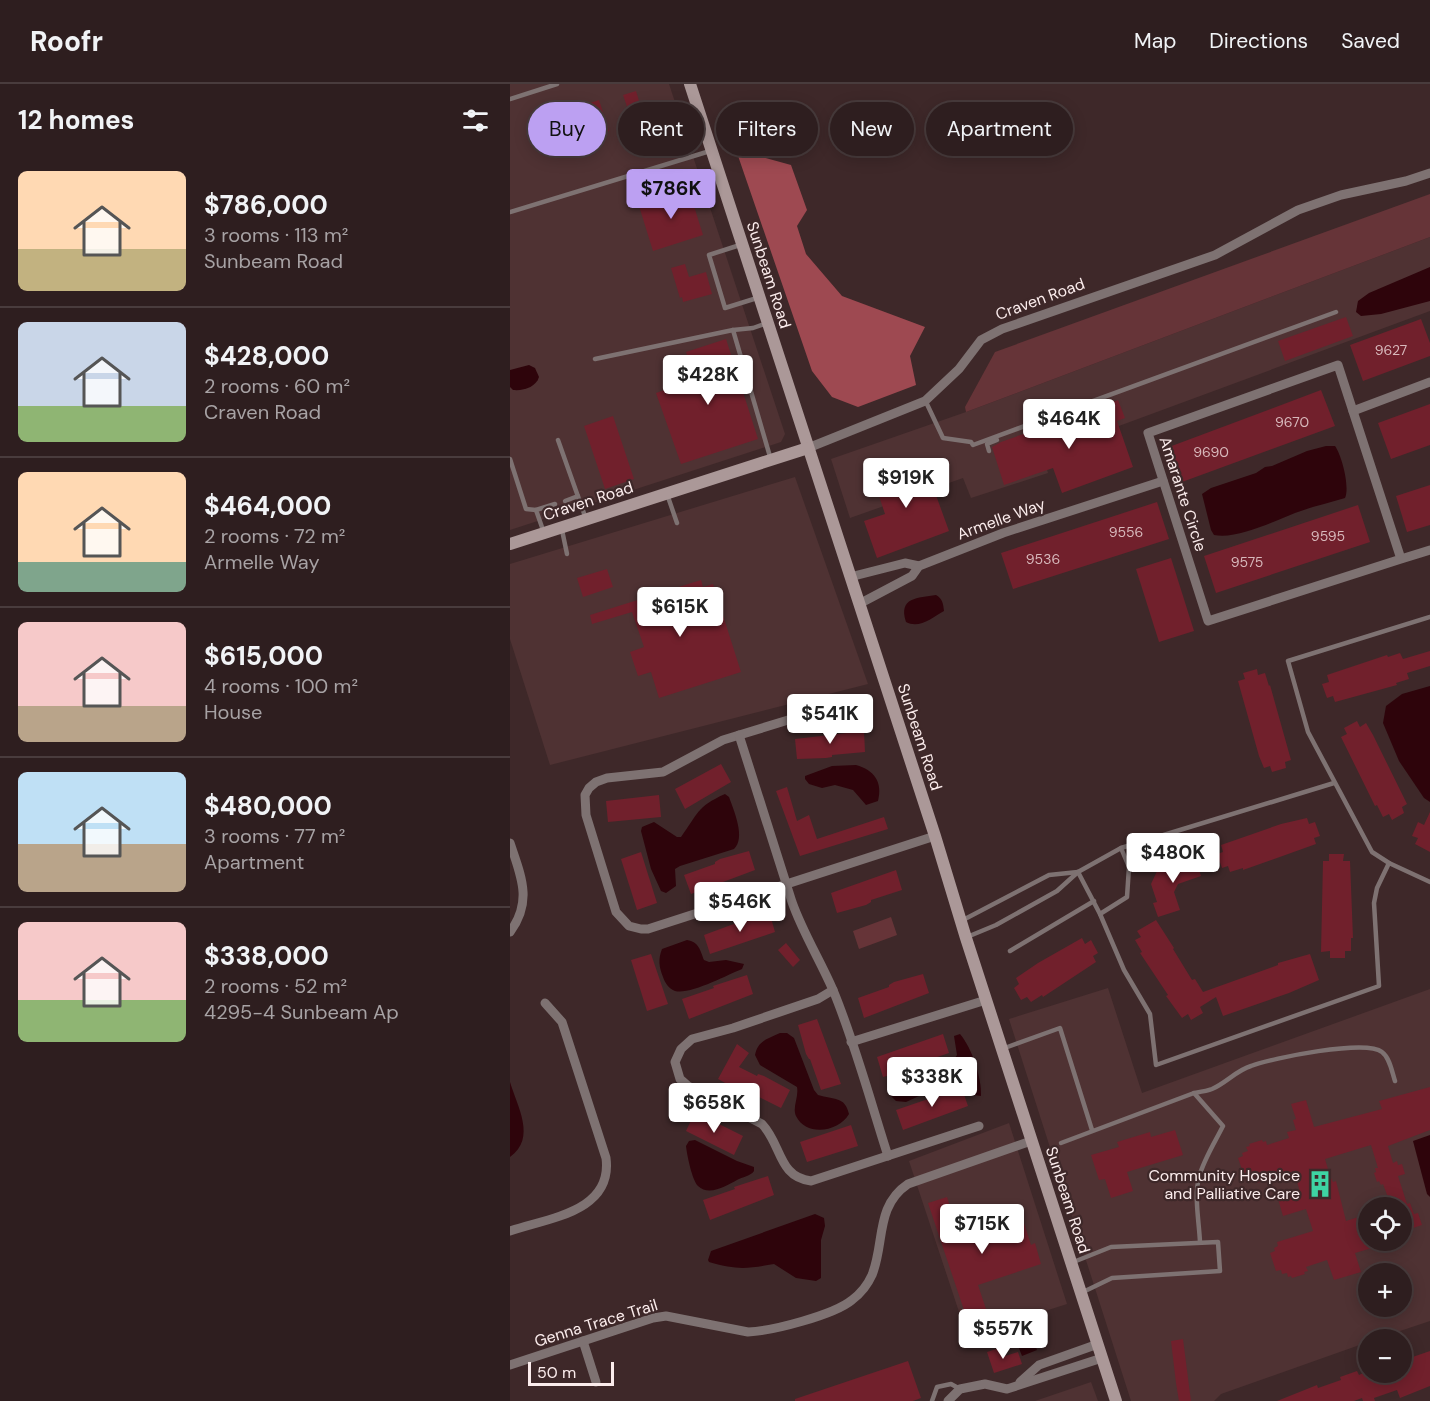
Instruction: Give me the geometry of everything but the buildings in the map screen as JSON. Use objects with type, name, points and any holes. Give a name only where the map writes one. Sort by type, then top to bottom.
[{"type":"street","name":"Sunbeam Road","points":[[690,84],[1116,1401]]},
{"type":"street","name":"Craven Road","points":[[510,543],[808,448],[925,401],[959,369],[981,340],[1002,329],[1215,255],[1298,210],[1341,195],[1406,181],[1430,173]]},
{"type":"street","name":"Amarante Circle","points":[[1338,365],[1353,411],[1401,559],[1208,621],[1148,433],[1338,365]]},
{"type":"street","points":[[1353,411],[1430,382]]},
{"type":"street","name":"Armelle Way","points":[[859,604],[912,576],[919,566],[1004,533],[1163,481]]},
{"type":"street","points":[[1401,559],[1430,550]]},
{"type":"street","points":[[850,577],[905,563],[919,566]]},
{"type":"street","points":[[861,711],[798,717],[739,735],[703,750],[663,772],[607,778],[596,782],[585,795],[585,805],[616,912],[629,926],[648,929],[935,836]]},
{"type":"street","points":[[739,735],[800,926],[833,990],[888,1156]]},
{"type":"street","points":[[510,843],[522,881],[524,896],[517,923],[510,932]]},
{"type":"street","points":[[833,990],[818,999],[733,1028],[692,1039],[681,1049],[675,1062],[680,1079],[688,1086],[762,1124],[777,1145],[786,1168],[800,1180],[811,1181],[979,1126]]},
{"type":"street","points":[[851,1042],[986,1000]]},
{"type":"street","points":[[510,1231],[589,1203],[606,1179],[606,1158],[562,1022],[545,1003]]},
{"type":"street","name":"Genna Trace Trail","points":[[510,1365],[653,1318],[666,1316],[748,1332],[776,1329],[840,1308],[852,1301],[871,1277],[886,1210],[897,1191],[908,1184],[1031,1141]]},
{"type":"street","points":[[583,1341],[596,1382]]},
{"type":"street","points":[[1016,1386],[1039,1365],[1098,1344]]},
{"type":"street","points":[[948,1401],[960,1389],[985,1384],[1007,1389],[1102,1358]]},
{"type":"lane","points":[[510,99],[557,84]]},
{"type":"lane","points":[[510,212],[712,150]]},
{"type":"lane","points":[[742,244],[709,255],[725,308],[759,297]]},
{"type":"lane","points":[[989,451],[987,444],[1336,312]]},
{"type":"lane","points":[[596,359],[733,330],[753,328],[767,323]]},
{"type":"lane","points":[[733,330],[771,460]]},
{"type":"lane","points":[[925,401],[943,438],[971,442],[973,445],[997,440]]},
{"type":"lane","points":[[558,440],[586,519]]},
{"type":"lane","points":[[510,459],[526,509],[536,510],[555,504]]},
{"type":"lane","points":[[667,493],[677,523]]},
{"type":"lane","points":[[565,501],[578,496]]},
{"type":"lane","points":[[536,510],[544,533]]},
{"type":"lane","points":[[562,527],[567,554]]},
{"type":"lane","points":[[1430,617],[1288,661],[1308,732],[1372,852],[1389,863],[1430,882]]},
{"type":"lane","points":[[966,938],[996,925],[1057,891],[1078,872],[1121,848],[1334,783]]},
{"type":"lane","points":[[1100,914],[1127,897],[1129,867],[1121,848]]},
{"type":"lane","points":[[1078,872],[1094,901],[1124,970],[1150,1014],[1156,1065],[1379,986],[1374,903],[1377,888],[1389,863]]},
{"type":"lane","points":[[961,921],[990,908],[1049,875],[1078,872]]},
{"type":"lane","points":[[1010,951],[1094,901]]},
{"type":"lane","points":[[1002,1048],[1060,1028],[1092,1130]]},
{"type":"lane","points":[[1061,1143],[1194,1093],[1211,1089],[1249,1066],[1299,1053],[1371,1047],[1383,1052],[1390,1063],[1395,1081]]},
{"type":"lane","points":[[1194,1093],[1223,1126],[1204,1163],[1199,1179],[1197,1198],[1200,1242]]},
{"type":"lane","points":[[1071,1263],[1111,1247],[1218,1242],[1220,1270],[1112,1278],[1081,1293]]},
{"type":"lane","points":[[932,1401],[937,1388],[951,1384],[960,1389]]},
{"type":"shaded area","points":[[510,84],[669,84],[675,102],[618,102],[618,156],[693,156],[785,434],[781,442],[510,530]]},
{"type":"shaded area","points":[[738,156],[758,156],[791,165],[807,210],[797,226],[806,254],[842,296],[925,327],[910,356],[916,385],[858,407],[832,397],[812,371]]},
{"type":"shaded area","points":[[1430,194],[1430,237],[966,412],[965,407],[995,352]]},
{"type":"shaded area","points":[[1430,237],[1430,311],[1043,454],[1048,473],[971,498],[963,478],[850,518],[831,459],[966,412]]},
{"type":"shaded area","points":[[1430,267],[1430,301],[1381,314],[1361,316],[1356,312],[1358,301],[1369,293]]},
{"type":"shaded area","points":[[529,365],[535,368],[539,377],[529,388],[513,390],[510,387],[510,370]]},
{"type":"shaded area","points":[[1326,446],[1335,446],[1340,457],[1346,479],[1345,498],[1244,532],[1223,536],[1214,535],[1202,494],[1211,488],[1256,473],[1265,467]]},
{"type":"shaded area","points":[[795,477],[868,684],[550,765],[510,639],[510,564]]},
{"type":"shaded area","points":[[936,595],[943,604],[944,611],[921,623],[906,622],[904,614],[907,603],[916,598]]},
{"type":"shaded area","points":[[1430,686],[1430,802],[1424,798],[1399,761],[1383,723],[1386,706],[1402,694]]},
{"type":"shaded area","points":[[856,765],[868,770],[876,778],[879,788],[878,801],[866,805],[853,790],[835,785],[822,788],[809,784],[805,779],[805,776],[832,766]]},
{"type":"shaded area","points":[[725,794],[729,797],[738,824],[739,838],[734,849],[680,866],[675,869],[676,886],[666,893],[661,891],[651,869],[641,831],[642,827],[654,822],[677,837],[681,837],[703,807]]},
{"type":"shaded area","points":[[891,917],[897,935],[859,949],[853,931]]},
{"type":"shaded area","points":[[687,940],[697,945],[704,960],[709,962],[726,960],[744,964],[742,969],[690,990],[673,990],[666,984],[662,973],[660,963],[662,949]]},
{"type":"shaded area","points":[[1108,988],[1142,1093],[1430,989],[1430,1321],[1406,1329],[1358,1329],[1358,1346],[1221,1394],[1214,1401],[1131,1401],[1009,1019]]},
{"type":"shaded area","points":[[780,1033],[787,1033],[794,1038],[818,1095],[842,1101],[845,1104],[849,1114],[838,1125],[822,1130],[807,1127],[801,1123],[795,1113],[797,1087],[760,1065],[755,1055],[758,1046]]},
{"type":"shaded area","points":[[960,1034],[975,1064],[981,1096],[974,1095],[968,1082],[963,1081],[932,1090],[906,1102],[896,1101],[889,1094],[889,1087],[893,1080],[955,1058],[957,1055],[954,1036]]},
{"type":"shaded area","points":[[510,1082],[524,1131],[518,1149],[510,1157]]},
{"type":"shaded area","points":[[1009,1123],[1067,1304],[967,1336],[909,1161]]},
{"type":"shaded area","points":[[1430,1135],[1430,1197],[1427,1194],[1413,1141]]},
{"type":"shaded area","points":[[695,1140],[754,1167],[753,1173],[718,1189],[702,1189],[694,1178],[686,1146],[689,1141]]},
{"type":"shaded area","points":[[815,1214],[824,1218],[825,1226],[821,1240],[821,1278],[816,1281],[796,1278],[774,1264],[749,1268],[727,1266],[708,1260],[711,1251]]},
{"type":"shaded area","points":[[1030,1329],[1037,1350],[1022,1356],[1017,1343],[1008,1346],[1005,1337]]},
{"type":"shaded area","points":[[1091,1382],[1098,1401],[1035,1401]]},
{"type":"place","name":"Community Hospice and Palliative Care","points":[[1320,1184]]}]
